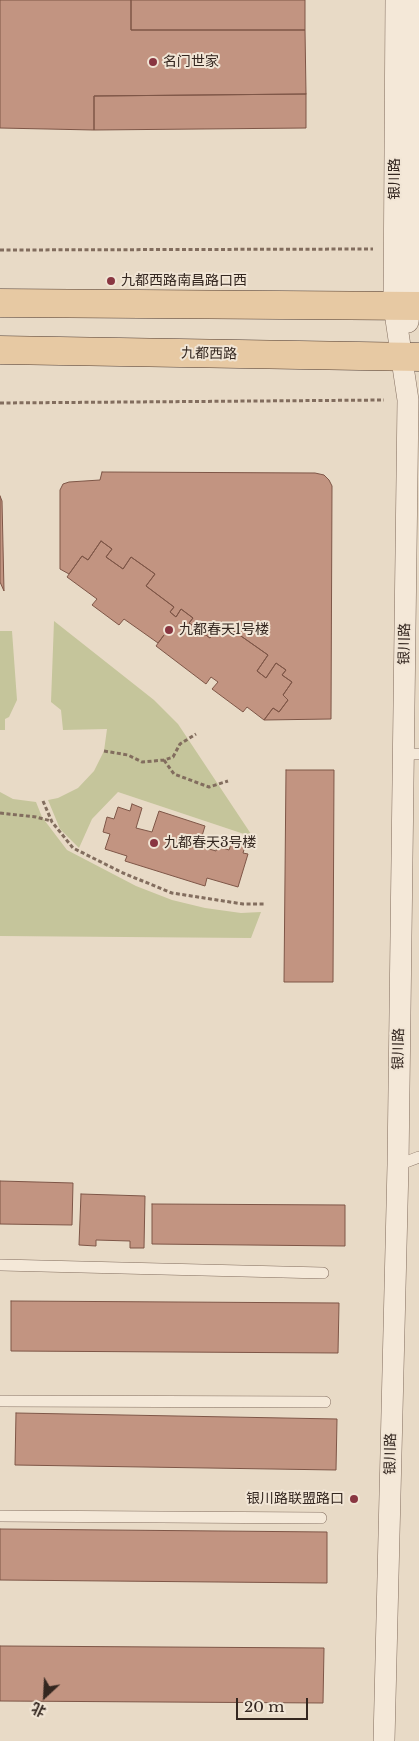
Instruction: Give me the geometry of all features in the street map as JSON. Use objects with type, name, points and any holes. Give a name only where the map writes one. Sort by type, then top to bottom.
[{"type":"main road","points":[[0,303],[408,306]]},
{"type":"main road","name":"九都西路","points":[[0,350],[411,357]]},
{"type":"street","name":"银川路","points":[[396,0],[394,249],[408,306]]},
{"type":"street","name":"银川路","points":[[384,1741],[398,1164],[411,754],[412,620],[408,400],[411,357],[408,306],[411,0]]},
{"type":"lane","points":[[398,1164],[419,1157]]},
{"type":"lane","points":[[0,1265],[323,1273]]},
{"type":"lane","points":[[0,1401],[325,1402]]},
{"type":"lane","points":[[0,1516],[321,1518]]},
{"type":"path","points":[[0,250],[394,249]]},
{"type":"path","points":[[0,403],[408,400]]},
{"type":"path","points":[[104,751],[128,754],[142,762],[164,760],[172,757],[180,744],[196,734]]},
{"type":"path","points":[[164,760],[174,774],[209,787],[228,781]]},
{"type":"path","points":[[43,801],[52,822],[72,848],[123,873],[172,893],[243,904],[266,904]]},
{"type":"path","points":[[0,813],[36,817],[52,822]]},
{"type":"green space","points":[[54,621],[154,700],[178,724],[253,837],[118,792],[92,819],[79,848],[60,829],[48,800],[58,798],[78,788],[94,771],[104,751],[107,729],[63,730],[61,710],[51,702]]},
{"type":"green space","points":[[0,631],[12,631],[17,700],[9,717],[5,719],[5,730],[0,730]]},
{"type":"green space","points":[[0,792],[13,799],[36,802],[42,817],[67,850],[136,886],[172,900],[205,908],[241,913],[261,912],[251,938],[0,936]]},
{"type":"building","name":"名门世家","points":[[0,0],[131,0],[131,30],[305,30],[306,94],[94,96],[94,130],[0,128]]},
{"type":"building","points":[[131,0],[305,0],[305,30],[131,30]]},
{"type":"building","points":[[306,94],[306,128],[94,130],[94,96]]},
{"type":"building","points":[[102,472],[315,473],[324,475],[329,480],[332,486],[331,719],[264,720],[273,708],[279,712],[288,700],[283,695],[292,682],[282,675],[286,670],[276,663],[266,678],[257,671],[268,655],[221,622],[210,638],[189,623],[193,618],[181,609],[176,617],[170,612],[174,607],[146,586],[155,574],[131,557],[123,569],[106,557],[112,549],[101,541],[88,560],[82,556],[69,574],[60,569],[60,490],[63,484],[69,482],[100,480]]},
{"type":"building","points":[[0,496],[2,501],[4,591],[0,582]]},
{"type":"building","name":"九都春天1号楼","points":[[101,541],[112,549],[106,557],[123,569],[131,557],[155,574],[146,586],[174,607],[170,612],[176,617],[181,609],[193,618],[189,623],[210,638],[221,622],[268,655],[257,671],[266,678],[276,663],[286,670],[282,675],[292,682],[283,695],[288,700],[279,712],[273,708],[264,720],[247,707],[243,712],[212,689],[218,682],[211,677],[206,684],[156,646],[164,635],[158,643],[124,619],[119,625],[92,605],[97,599],[67,577],[82,556],[88,560]]},
{"type":"building","points":[[286,770],[334,770],[333,982],[284,982]]},
{"type":"building","name":"九都春天3号楼","points":[[132,804],[142,808],[136,828],[152,832],[159,811],[205,826],[199,846],[216,851],[217,846],[229,850],[234,836],[247,840],[243,853],[248,854],[238,887],[207,878],[205,886],[125,861],[127,856],[105,849],[110,834],[103,832],[107,817],[114,819],[118,807],[130,811]]},
{"type":"building","points":[[0,1181],[73,1183],[72,1225],[0,1224]]},
{"type":"building","points":[[81,1194],[145,1196],[144,1248],[130,1248],[130,1241],[96,1240],[96,1246],[79,1245]]},
{"type":"building","points":[[152,1204],[345,1205],[345,1246],[152,1244]]},
{"type":"building","points":[[11,1301],[339,1303],[338,1353],[11,1351]]},
{"type":"building","points":[[16,1413],[337,1419],[336,1470],[15,1465]]},
{"type":"building","points":[[0,1529],[327,1532],[327,1583],[0,1580]]},
{"type":"building","points":[[0,1646],[324,1648],[323,1703],[0,1701]]},
{"type":"place","name":"名门世家","points":[[153,62]]},
{"type":"place","name":"九都西路南昌路口西","points":[[111,281]]},
{"type":"place","name":"九都春天1号楼","points":[[169,630]]},
{"type":"place","name":"九都春天3号楼","points":[[154,843]]},
{"type":"place","name":"银川路联盟路口","points":[[354,1499]]}]
